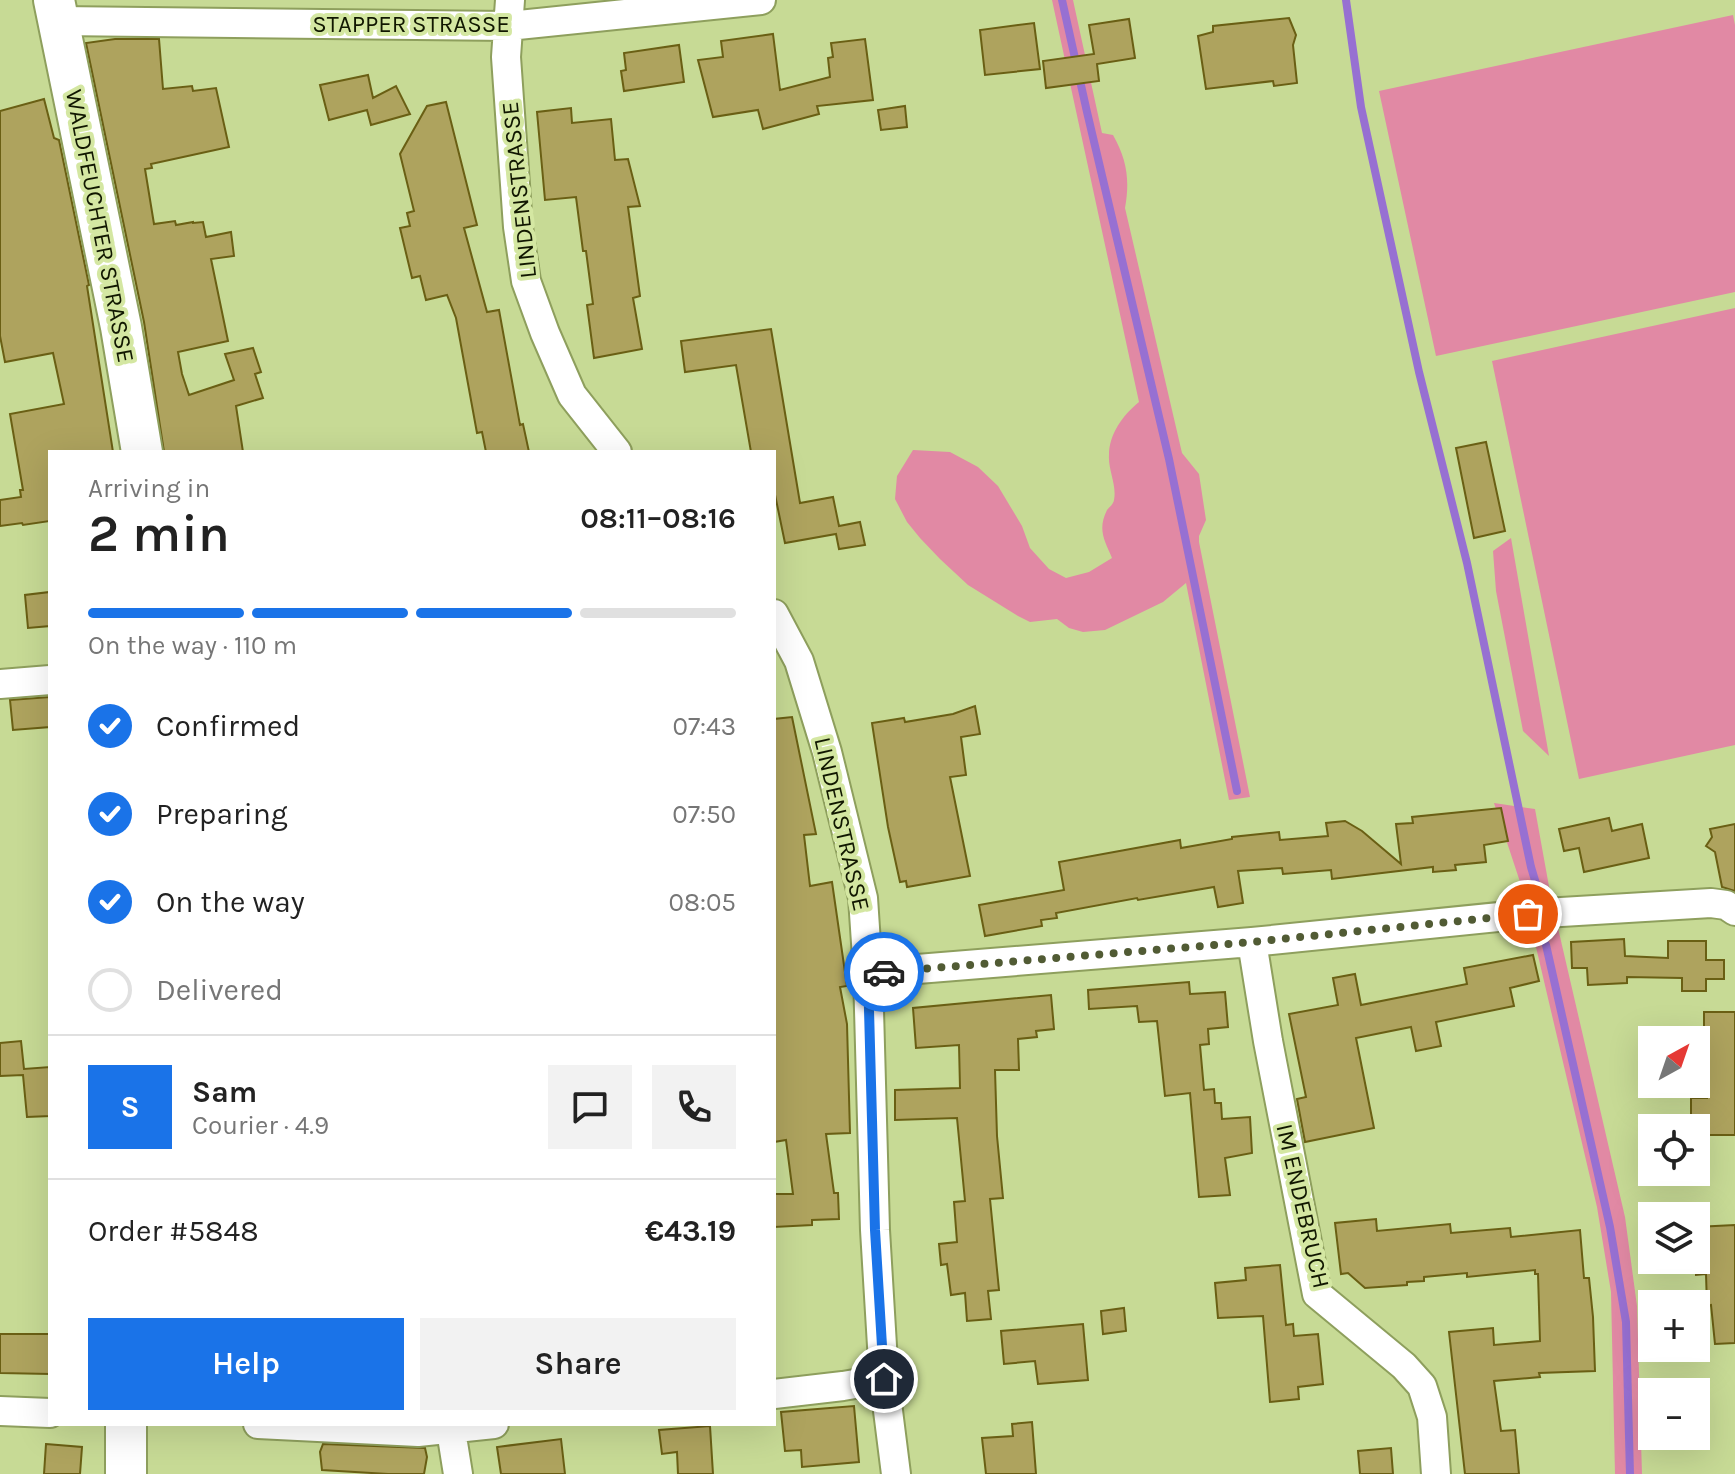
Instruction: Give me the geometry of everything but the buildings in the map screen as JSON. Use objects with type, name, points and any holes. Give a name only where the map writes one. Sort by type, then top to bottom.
[{"type":"street","name":"STAPPER STRASSE","points":[[56,10],[509,13],[761,0]]},
{"type":"street","name":"WALDFEUCHTER STRASSE","points":[[56,10],[121,327],[142,450]]},
{"type":"street","name":"LINDENSTRASSE","points":[[509,13],[507,73],[518,227],[526,281],[572,395],[615,450]]},
{"type":"street","name":"LINDENSTRASSE","points":[[776,618],[799,661],[827,752],[863,898],[875,1230],[884,1379],[896,1474]]},
{"type":"street","points":[[0,684],[48,680]]},
{"type":"street","points":[[868,973],[1252,942],[1559,912],[1711,903],[1726,905],[1735,911]]},
{"type":"street","name":"IM ENDEBRUCH","points":[[1252,942],[1317,1294],[1404,1366],[1422,1386],[1432,1417],[1436,1474]]},
{"type":"street","points":[[776,1394],[884,1379]]},
{"type":"street","points":[[0,1411],[48,1413]]},
{"type":"street","points":[[126,1426],[126,1474]]},
{"type":"street","points":[[298,1426],[418,1432],[451,1427],[458,1474]]},
{"type":"shaded area","points":[[1052,0],[1073,0],[1102,133],[1113,135],[1124,162],[1127,179],[1125,208],[1182,453],[1199,474],[1206,520],[1199,542],[1250,797],[1229,800],[1186,583],[1163,602],[1105,630],[1083,632],[1069,628],[1057,619],[1030,622],[968,585],[920,538],[895,499],[897,476],[913,450],[950,452],[978,467],[998,486],[1022,526],[1030,548],[1049,569],[1066,578],[1089,572],[1112,558],[1102,529],[1115,494],[1109,461],[1111,440],[1118,426],[1139,402]]},
{"type":"shaded area","points":[[1733,15],[1735,292],[1436,356],[1379,91]]},
{"type":"shaded area","points":[[1735,308],[1735,745],[1579,779],[1492,361]]},
{"type":"shaded area","points":[[1511,538],[1549,756],[1523,731],[1496,591],[1493,551]]},
{"type":"shaded area","points":[[1494,803],[1535,809],[1550,892],[1524,894]]},
{"type":"shaded area","points":[[1558,928],[1625,1217],[1637,1306],[1638,1450],[1641,1450],[1642,1474],[1615,1474],[1611,1292],[1597,1207],[1532,930]]},
{"type":"waterway","points":[[1062,0],[1169,459],[1237,791]]},
{"type":"waterway","points":[[1346,0],[1361,107],[1419,372],[1467,563],[1537,887]]},
{"type":"waterway","points":[[1546,945],[1610,1227],[1626,1322],[1630,1474]]},
{"type":"way so far","points":[[884,972],[1252,942],[1528,914]]},
{"type":"route","points":[[884,972],[868,973],[875,1230],[884,1379]]}]
